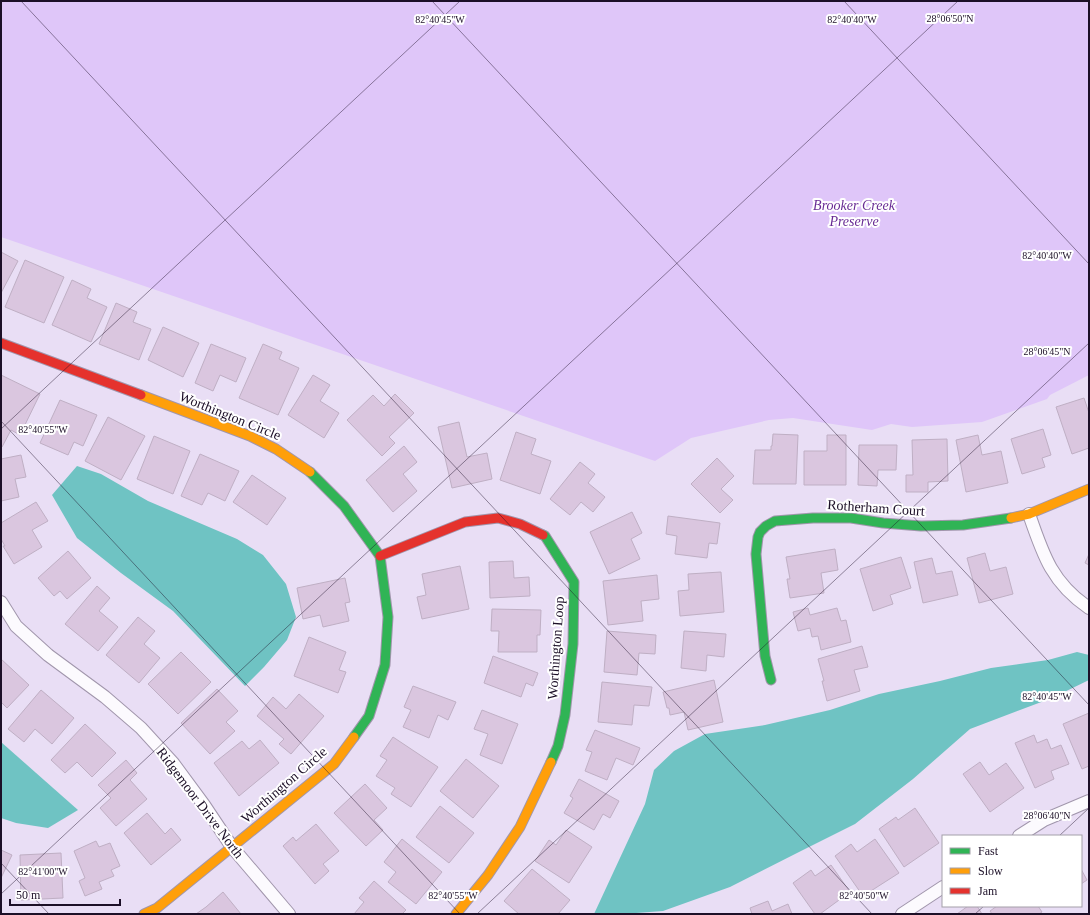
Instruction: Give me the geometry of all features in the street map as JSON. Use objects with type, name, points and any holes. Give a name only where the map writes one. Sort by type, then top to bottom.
[{"type":"street","name":"Worthington Circle","points":[[1,343],[250,436],[276,449],[308,470],[344,506],[380,556],[388,617],[385,665],[369,716],[334,764],[157,908],[144,914]]},
{"type":"street","name":"Rotherham Court","points":[[771,680],[764,656],[756,554],[758,537],[760,532],[766,526],[775,521],[813,518],[851,518],[883,524],[921,526],[963,525],[996,521],[1029,514],[1089,489]]},
{"type":"street","points":[[1029,514],[1042,552],[1060,583],[1076,600],[1089,608]]},
{"type":"street","name":"Worthington Loop","points":[[380,556],[465,522],[498,518],[520,524],[545,536],[574,582],[573,644],[565,715],[558,746],[520,828],[488,875],[456,914]]},
{"type":"street","name":"Ridgemoor Drive North","points":[[1,602],[16,626],[48,656],[105,697],[141,728],[168,757],[204,805],[232,848],[289,914]]},
{"type":"street","points":[[1021,835],[1044,820],[1089,801]]},
{"type":"street","points":[[902,914],[942,887]]},
{"type":"green space","name":"Brooker Creek Preserve","points":[[1,1],[1089,1],[1089,375],[1050,395],[1047,399],[982,422],[912,427],[891,424],[872,430],[793,418],[769,420],[691,438],[655,461],[1,237]]},
{"type":"shaded area","points":[[77,466],[101,474],[148,501],[237,539],[263,555],[286,584],[296,617],[287,640],[264,667],[245,686],[173,611],[121,573],[77,538],[52,495]]},
{"type":"shaded area","points":[[1077,652],[1089,655],[1089,680],[1052,698],[970,729],[913,779],[855,824],[730,887],[663,911],[623,914],[594,914],[645,804],[654,770],[674,751],[705,734],[765,725],[830,710],[879,694],[991,668],[1048,660]]},
{"type":"shaded area","points":[[1,742],[78,810],[48,828],[16,823],[1,818]]},
{"type":"building","points":[[1,252],[18,261],[1,293]]},
{"type":"building","points":[[25,260],[64,277],[44,323],[5,307]]},
{"type":"building","points":[[72,280],[91,289],[87,298],[107,307],[91,342],[52,325]]},
{"type":"building","points":[[116,303],[137,312],[133,322],[151,329],[139,360],[99,344]]},
{"type":"building","points":[[163,327],[199,343],[183,377],[148,360]]},
{"type":"building","points":[[211,344],[246,358],[236,382],[220,375],[213,391],[195,383]]},
{"type":"building","points":[[263,344],[282,352],[279,359],[299,368],[278,415],[239,398]]},
{"type":"building","points":[[1,375],[40,394],[20,435],[11,430],[2,447],[1,446]]},
{"type":"building","points":[[313,375],[330,385],[320,401],[339,413],[324,438],[288,415]]},
{"type":"building","points":[[395,394],[414,413],[389,437],[395,443],[382,456],[347,420],[373,395],[384,406]]},
{"type":"building","points":[[1084,398],[1089,413],[1089,448],[1072,454],[1056,407]]},
{"type":"building","points":[[60,400],[97,415],[83,446],[74,442],[68,455],[40,443]]},
{"type":"building","points":[[108,417],[145,436],[121,480],[85,461]]},
{"type":"building","points":[[459,422],[467,457],[487,453],[492,479],[452,488],[438,427]]},
{"type":"building","points":[[1043,429],[1051,455],[1042,458],[1045,467],[1022,474],[1011,439]]},
{"type":"building","points":[[516,432],[536,439],[531,454],[551,461],[540,494],[500,480]]},
{"type":"building","points":[[773,434],[798,435],[796,484],[753,484],[755,450],[771,450]]},
{"type":"building","points":[[827,435],[846,435],[846,485],[804,485],[804,451],[827,451]]},
{"type":"building","points":[[978,435],[982,455],[1001,451],[1008,483],[966,492],[956,440]]},
{"type":"building","points":[[154,436],[190,451],[173,494],[137,479]]},
{"type":"building","points":[[947,439],[948,481],[928,482],[928,492],[906,492],[906,475],[913,475],[912,440]]},
{"type":"building","points":[[859,445],[897,445],[896,470],[878,470],[877,486],[858,485]]},
{"type":"building","points":[[404,446],[417,462],[403,474],[417,491],[393,512],[366,480]]},
{"type":"building","points":[[200,454],[239,471],[225,501],[208,493],[202,505],[181,496]]},
{"type":"building","points":[[21,455],[26,477],[15,479],[19,497],[1,501],[1,459]]},
{"type":"building","points":[[717,458],[734,476],[721,489],[733,500],[720,513],[691,484]]},
{"type":"building","points":[[580,462],[595,474],[588,483],[605,497],[593,512],[581,502],[570,515],[550,499]]},
{"type":"building","points":[[252,475],[286,498],[267,525],[233,502]]},
{"type":"building","points":[[36,502],[48,521],[32,530],[42,547],[14,564],[3,546],[5,546],[1,539],[1,523]]},
{"type":"building","points":[[632,512],[642,533],[631,539],[640,559],[609,574],[590,532]]},
{"type":"building","points":[[668,516],[720,523],[717,544],[709,543],[707,558],[675,554],[677,536],[666,534]]},
{"type":"building","points":[[835,549],[838,570],[821,573],[824,593],[790,598],[787,579],[790,579],[786,557]]},
{"type":"building","points":[[68,551],[91,578],[67,599],[60,591],[54,596],[38,578]]},
{"type":"building","points":[[985,553],[990,571],[1006,567],[1013,594],[979,603],[967,558]]},
{"type":"building","points":[[1089,554],[1089,565],[1085,563]]},
{"type":"building","points":[[901,557],[911,588],[890,595],[893,604],[873,611],[860,569]]},
{"type":"building","points":[[932,558],[936,574],[952,571],[958,595],[923,603],[914,562]]},
{"type":"building","points":[[513,561],[514,578],[529,577],[530,596],[490,598],[489,562]]},
{"type":"building","points":[[460,566],[469,609],[422,619],[417,597],[426,595],[422,574]]},
{"type":"building","points":[[721,572],[724,612],[680,616],[678,591],[689,590],[688,574]]},
{"type":"building","points":[[657,575],[659,599],[641,601],[643,621],[608,625],[603,581]]},
{"type":"building","points":[[345,578],[350,602],[345,603],[349,621],[323,627],[320,615],[303,619],[297,588]]},
{"type":"building","points":[[97,586],[110,598],[99,611],[118,627],[98,651],[65,624]]},
{"type":"building","points":[[808,608],[810,615],[837,608],[841,621],[846,620],[851,642],[821,650],[818,636],[812,637],[810,628],[798,631],[793,612]]},
{"type":"building","points":[[492,609],[541,610],[540,635],[537,635],[537,652],[498,652],[499,631],[491,631]]},
{"type":"building","points":[[138,617],[155,631],[144,644],[160,658],[139,683],[106,655]]},
{"type":"building","points":[[607,631],[656,635],[655,654],[639,653],[637,675],[604,672]]},
{"type":"building","points":[[684,631],[726,634],[724,657],[707,655],[706,671],[681,668]]},
{"type":"building","points":[[309,637],[346,652],[339,670],[346,672],[338,693],[294,676]]},
{"type":"building","points":[[862,646],[868,667],[854,670],[860,691],[827,701],[822,681],[824,681],[818,659]]},
{"type":"building","points":[[181,652],[211,682],[178,714],[148,684]]},
{"type":"building","points":[[493,656],[538,673],[533,686],[526,683],[521,697],[484,683]]},
{"type":"building","points":[[1,659],[29,685],[7,708],[1,702]]},
{"type":"building","points":[[714,680],[723,722],[688,730],[684,712],[670,715],[663,692]]},
{"type":"building","points":[[602,682],[652,687],[649,706],[634,705],[632,725],[598,722]]},
{"type":"building","points":[[413,686],[456,702],[448,720],[438,715],[429,738],[403,727],[411,710],[404,707]]},
{"type":"building","points":[[217,689],[238,711],[226,722],[235,731],[210,754],[181,723]]},
{"type":"building","points":[[41,690],[74,718],[52,744],[35,729],[24,742],[8,729]]},
{"type":"building","points":[[299,694],[324,716],[291,754],[279,744],[284,739],[257,716],[273,697],[286,709]]},
{"type":"building","points":[[482,710],[518,724],[502,764],[480,755],[488,734],[474,729]]},
{"type":"building","points":[[1089,713],[1089,766],[1082,769],[1063,724]]},
{"type":"building","points":[[85,724],[116,753],[92,777],[77,762],[65,773],[51,760]]},
{"type":"building","points":[[595,730],[640,748],[633,765],[616,758],[607,780],[585,771],[592,752],[586,750]]},
{"type":"building","points":[[1034,735],[1037,743],[1047,739],[1051,749],[1061,745],[1069,764],[1051,771],[1054,779],[1035,788],[1015,743]]},
{"type":"building","points":[[393,737],[438,767],[411,807],[391,794],[395,788],[376,776],[387,760],[380,756]]},
{"type":"building","points":[[260,740],[279,763],[239,796],[214,763],[242,741],[249,749]]},
{"type":"building","points":[[466,759],[499,786],[473,818],[440,791]]},
{"type":"building","points":[[126,760],[137,773],[130,780],[147,799],[116,826],[100,808],[111,798],[98,785]]},
{"type":"building","points":[[980,762],[989,775],[1006,763],[1024,788],[990,812],[963,774]]},
{"type":"building","points":[[579,779],[619,801],[610,818],[603,814],[594,830],[564,813],[573,798],[570,796]]},
{"type":"building","points":[[365,784],[387,808],[374,820],[383,830],[366,846],[334,813]]},
{"type":"building","points":[[440,806],[474,833],[449,863],[416,837]]},
{"type":"building","points":[[915,808],[939,843],[904,867],[879,829],[896,817],[898,820]]},
{"type":"building","points":[[147,813],[165,834],[171,828],[181,840],[151,865],[124,833]]},
{"type":"building","points":[[316,824],[339,851],[323,864],[329,871],[315,884],[283,846],[293,837],[296,841]]},
{"type":"building","points":[[566,830],[592,847],[569,883],[535,861],[549,840],[556,845]]},
{"type":"building","points":[[402,839],[442,872],[416,904],[388,882],[396,872],[384,862]]},
{"type":"building","points":[[875,839],[899,873],[863,896],[835,856],[851,844],[857,852]]},
{"type":"building","points":[[96,841],[99,847],[110,843],[120,866],[111,870],[114,876],[99,882],[102,889],[85,896],[79,881],[85,878],[74,851]]},
{"type":"building","points":[[1,850],[12,855],[1,878]]},
{"type":"building","points":[[61,853],[63,898],[21,900],[20,855]]},
{"type":"building","points":[[831,865],[850,892],[820,914],[815,914],[793,883],[811,870],[815,876]]},
{"type":"building","points":[[532,869],[570,900],[558,914],[519,914],[504,901]]},
{"type":"building","points":[[1082,871],[1087,880],[1082,883]]},
{"type":"building","points":[[374,881],[406,910],[402,914],[354,914],[364,902],[359,898]]},
{"type":"building","points":[[223,892],[241,914],[196,914],[206,907]]},
{"type":"building","points":[[768,901],[772,911],[788,904],[792,914],[752,914],[750,908]]},
{"type":"building","points":[[967,907],[978,907],[982,914],[957,914]]},
{"type":"building","points":[[996,907],[1039,907],[1042,912],[1039,914],[992,914],[990,911]]},
{"type":"traffic: fast","points":[[310,472],[344,506],[380,556],[388,617],[385,665],[369,716],[354,737]]},
{"type":"traffic: fast","points":[[771,680],[765,656],[756,554],[758,537],[760,532],[766,526],[775,521],[813,518],[851,518],[883,523],[921,526],[963,525],[1011,518]]},
{"type":"traffic: fast","points":[[543,535],[574,582],[573,644],[565,715],[558,746],[551,762]]},
{"type":"traffic: slow","points":[[141,395],[250,436],[276,449],[310,472]]},
{"type":"traffic: slow","points":[[1011,518],[1029,514],[1089,489]]},
{"type":"traffic: slow","points":[[144,914],[157,908],[334,764],[354,737]]},
{"type":"traffic: slow","points":[[456,914],[488,875],[520,827],[551,762]]},
{"type":"traffic: jam","points":[[1,343],[141,395]]},
{"type":"traffic: jam","points":[[380,556],[465,522],[498,518],[520,524],[543,535]]}]
